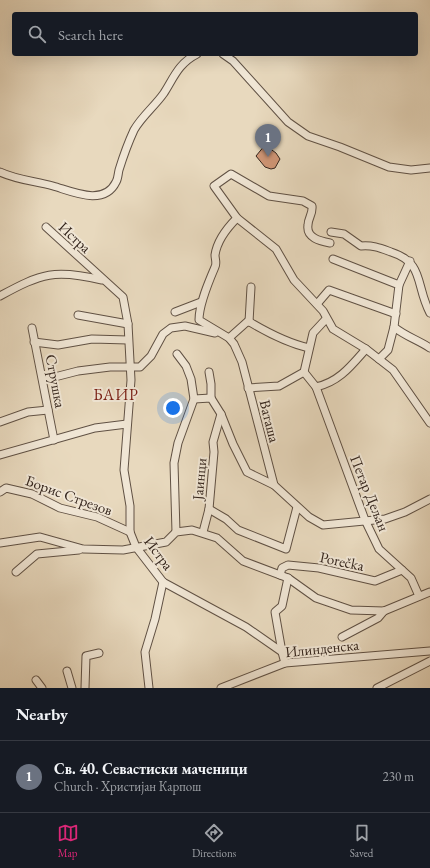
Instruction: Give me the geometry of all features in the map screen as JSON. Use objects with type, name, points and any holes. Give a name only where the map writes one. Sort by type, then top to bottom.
[{"type":"street","points":[[0,172],[14,178],[52,186],[81,195],[94,196],[104,193],[116,182],[127,149],[140,121],[161,96],[173,76],[184,63],[194,56]]},
{"type":"street","points":[[226,56],[233,61],[288,122],[308,136],[389,167],[411,170],[430,168]]},
{"type":"street","points":[[330,243],[316,240],[310,234],[307,226],[312,212],[312,206],[303,201],[269,196],[231,174],[214,186],[237,218],[276,249],[294,280],[323,311],[326,320],[333,329],[366,349],[393,370],[404,383],[430,423]]},
{"type":"street","name":"Ваташа","points":[[237,218],[227,228],[216,250],[215,256],[217,264],[202,302],[199,320],[228,338],[234,344],[242,362],[274,485]]},
{"type":"street","name":"Истра","points":[[46,227],[123,297],[128,324],[130,368],[130,397],[124,470],[130,506],[130,532],[136,547],[163,582],[246,627],[282,652]]},
{"type":"street","points":[[331,232],[344,234],[361,246],[372,245],[401,255],[410,261],[416,269],[419,285],[430,313]]},
{"type":"street","points":[[333,259],[400,285]]},
{"type":"street","points":[[379,359],[388,350],[394,327],[400,285],[410,261]]},
{"type":"street","points":[[0,296],[29,280],[57,273],[73,273],[103,280]]},
{"type":"street","points":[[228,338],[249,322],[251,287]]},
{"type":"street","points":[[317,304],[330,290],[396,314]]},
{"type":"street","points":[[175,312],[202,302]]},
{"type":"street","points":[[78,315],[128,324]]},
{"type":"street","points":[[248,388],[280,386],[304,372],[313,333],[326,320]]},
{"type":"street","points":[[249,322],[272,335],[296,345],[309,348]]},
{"type":"street","points":[[43,380],[78,371],[110,367],[140,367],[151,356],[163,334],[172,328],[185,326],[221,334]]},
{"type":"street","points":[[394,327],[402,334],[421,342],[430,348]]},
{"type":"street","name":"Струшка","points":[[32,328],[54,440]]},
{"type":"street","points":[[34,342],[58,345],[92,339],[128,340]]},
{"type":"street","points":[[316,387],[328,385],[347,372],[366,349]]},
{"type":"street","points":[[177,354],[186,366],[191,379],[194,399],[211,398]]},
{"type":"street","points":[[209,372],[211,398],[221,414],[232,444],[247,472],[274,485],[309,517],[323,525],[385,518],[406,512],[430,499]]},
{"type":"street","name":"Петар Дељан","points":[[304,372],[316,387],[365,520],[379,549],[411,578],[419,596]]},
{"type":"street","name":"Јаинци","points":[[176,532],[174,463],[179,437],[194,399]]},
{"type":"street","points":[[0,422],[28,412],[48,410]]},
{"type":"street","name":"Јаинци","points":[[221,414],[213,442],[214,452],[209,509],[226,519],[238,530],[286,549],[297,507]]},
{"type":"street","points":[[0,455],[95,428],[127,424]]},
{"type":"street","name":"Борис Стрезов","points":[[2,488],[32,494],[60,508],[97,518],[130,532]]},
{"type":"street","points":[[203,532],[209,509]]},
{"type":"street","points":[[16,572],[37,554],[83,549],[123,550],[166,542],[176,532],[192,530],[203,532],[217,538],[243,561],[288,578],[316,598],[351,610],[384,611],[430,592]]},
{"type":"street","points":[[0,543],[40,538],[83,549]]},
{"type":"street","name":"Porečka","points":[[280,575],[282,568],[288,565],[319,568],[375,582],[402,570]]},
{"type":"street","points":[[286,663],[282,652],[275,612],[282,606],[288,578]]},
{"type":"street","points":[[149,688],[144,652],[155,619],[163,582]]},
{"type":"street","points":[[342,637],[378,618],[384,611]]},
{"type":"street","name":"Илинденска","points":[[221,688],[286,663],[430,651]]},
{"type":"street","points":[[86,688],[86,656],[100,653]]},
{"type":"street","points":[[377,688],[430,661]]},
{"type":"street","points":[[67,671],[72,688]]},
{"type":"street","points":[[36,680],[42,688]]},
{"type":"building","points":[[265,145],[276,153],[280,159],[275,168],[271,169],[265,167],[256,156]]},
{"type":"place","name":"Св. 40. Севастиски маченици","points":[[268,157]]},
{"type":"district","name":"БАИР","points":[[116,394]]}]
